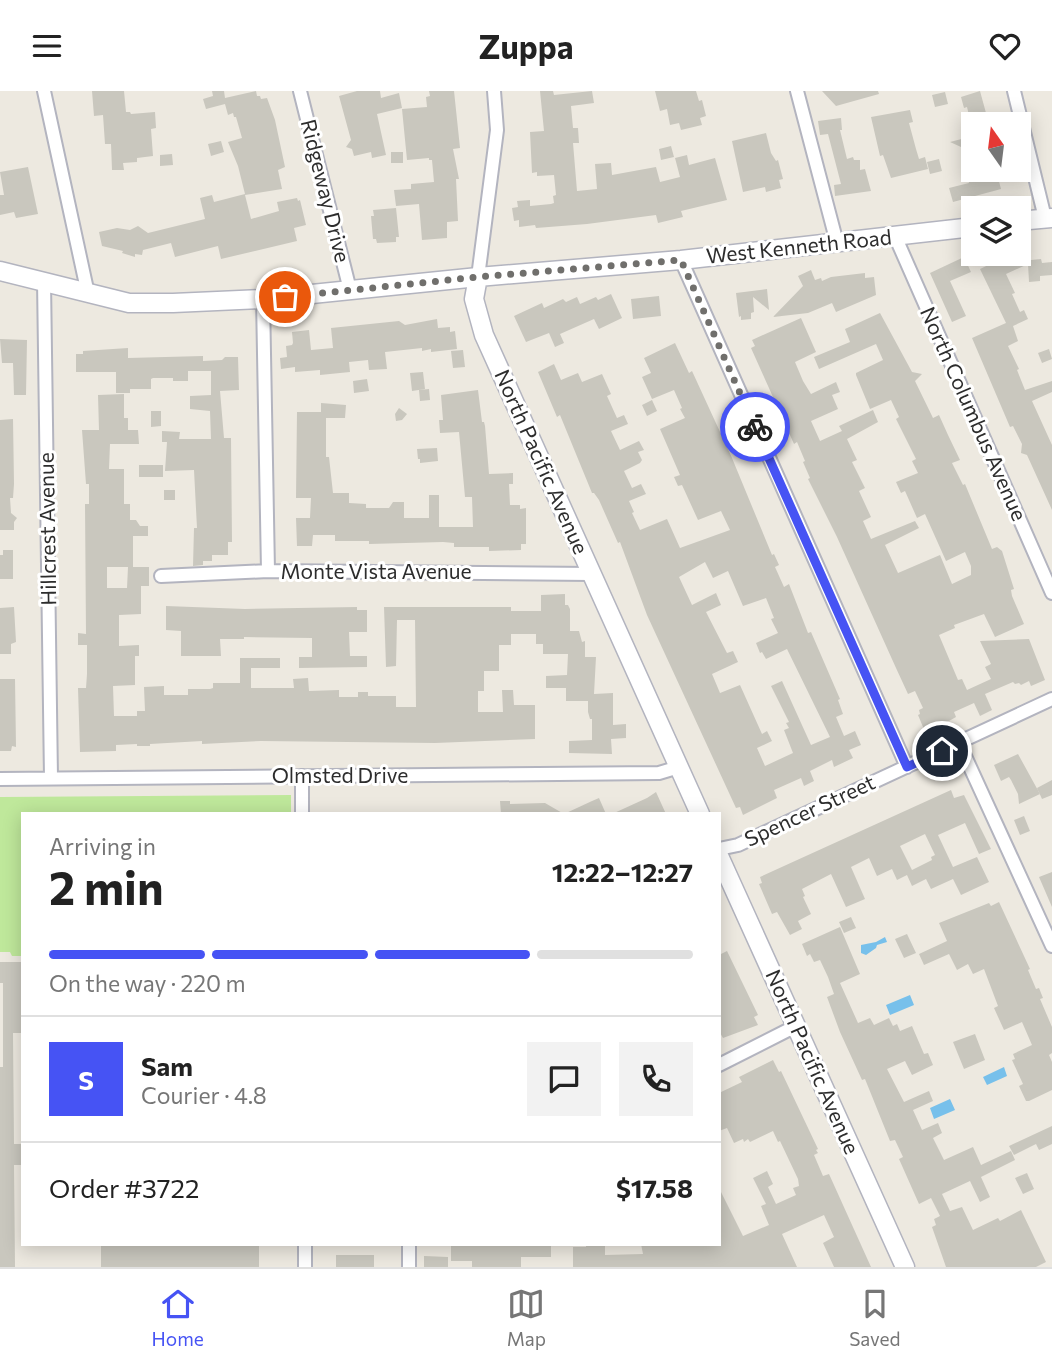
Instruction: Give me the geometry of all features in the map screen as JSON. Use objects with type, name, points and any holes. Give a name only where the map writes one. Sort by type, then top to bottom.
[{"type":"street","points":[[44,91],[88,294]]},
{"type":"street","name":"Ridgeway Drive","points":[[300,91],[351,290]]},
{"type":"street","name":"North Pacific Avenue","points":[[494,91],[497,130],[474,299],[484,335],[699,812]]},
{"type":"street","points":[[797,91],[837,243]]},
{"type":"street","points":[[1014,91],[1048,218]]},
{"type":"street","name":"West Kenneth Road","points":[[0,271],[129,303],[173,303],[263,299],[681,260],[961,228]]},
{"type":"street","name":"North Columbus Avenue","points":[[895,236],[1052,593]]},
{"type":"street","points":[[681,260],[907,767]]},
{"type":"street","name":"Hillcrest Avenue","points":[[44,281],[51,778]]},
{"type":"street","points":[[263,299],[268,571]]},
{"type":"street","name":"Monte Vista Avenue","points":[[161,576],[268,571],[592,574]]},
{"type":"street","name":"Spencer Street","points":[[721,849],[738,845],[1052,699]]},
{"type":"street","points":[[959,743],[1052,946]]},
{"type":"street","name":"Olmsted Drive","points":[[0,779],[659,773],[679,767]]},
{"type":"street","points":[[302,776],[302,812]]},
{"type":"street","name":"North Pacific Avenue","points":[[721,860],[905,1267]]},
{"type":"street","points":[[721,1064],[796,1026]]},
{"type":"street","points":[[305,1246],[305,1267]]},
{"type":"street","points":[[408,1246],[409,1267]]},
{"type":"green space","points":[[291,795],[291,812],[21,812],[21,956],[12,956],[10,952],[0,952],[0,797]]},
{"type":"water","points":[[885,937],[887,942],[877,945],[866,955],[861,953],[861,945]]},
{"type":"water","points":[[910,995],[914,1005],[890,1015],[886,1005]]},
{"type":"water","points":[[1004,1067],[1007,1076],[987,1085],[983,1077]]},
{"type":"water","points":[[950,1099],[955,1110],[934,1119],[930,1108]]},
{"type":"building","points":[[92,91],[124,91],[126,112],[155,112],[156,128],[151,129],[153,156],[137,158],[137,162],[123,163],[124,170],[112,170],[111,144],[105,144],[103,115],[94,116]]},
{"type":"building","points":[[212,91],[224,91],[225,98],[256,91],[261,99],[267,98],[275,120],[285,167],[278,170],[282,189],[245,195],[251,219],[279,211],[277,202],[297,198],[300,200],[306,225],[294,228],[297,241],[221,259],[218,246],[175,257],[171,243],[143,250],[142,255],[135,254],[135,257],[102,246],[99,232],[117,228],[130,230],[138,226],[148,233],[205,219],[200,198],[212,195],[214,202],[245,194],[228,142],[242,138],[236,117],[233,113],[228,115],[225,104],[206,109],[203,99],[213,96]]},
{"type":"building","points":[[357,91],[380,91],[381,98],[399,93],[402,108],[377,114],[386,155],[372,158],[371,152],[354,156],[352,149],[346,147],[351,140],[339,96]]},
{"type":"building","points":[[429,91],[454,91],[460,148],[453,149],[459,179],[456,179],[458,221],[447,222],[447,238],[422,240],[419,204],[396,206],[394,190],[411,189],[411,184],[434,182],[432,160],[407,160],[402,109],[427,107],[426,97],[430,96]]},
{"type":"building","points":[[540,91],[553,91],[554,95],[592,91],[594,103],[571,106],[573,128],[578,128],[579,143],[573,143],[577,191],[597,189],[595,164],[611,163],[612,175],[656,167],[660,182],[680,177],[675,158],[687,155],[689,165],[715,158],[727,200],[681,211],[683,217],[658,223],[656,215],[587,224],[519,227],[519,220],[514,221],[512,208],[518,207],[517,201],[530,200],[530,206],[551,204],[554,203],[553,196],[556,195],[554,175],[537,176],[537,172],[532,173],[530,132],[544,131]]},
{"type":"building","points":[[655,91],[696,91],[699,101],[702,100],[706,116],[700,118],[702,125],[681,130],[679,123],[670,125],[667,109],[660,111]]},
{"type":"building","points":[[822,91],[878,91],[879,94],[836,106]]},
{"type":"building","points":[[980,91],[986,112],[968,112],[961,97]]},
{"type":"building","points":[[945,92],[948,104],[935,107],[932,95]]},
{"type":"building","points":[[910,110],[913,122],[909,123],[919,159],[925,157],[928,169],[891,178],[883,155],[880,156],[871,117]]},
{"type":"building","points":[[841,118],[840,130],[847,159],[853,157],[854,160],[860,160],[860,170],[865,169],[871,191],[835,196],[834,185],[841,184],[828,134],[820,135],[818,121]]},
{"type":"building","points":[[766,133],[771,153],[776,161],[778,160],[783,179],[779,180],[781,188],[766,192],[765,187],[743,192],[732,141]]},
{"type":"building","points":[[961,139],[961,147],[950,142]]},
{"type":"building","points":[[221,141],[224,152],[211,156],[208,144]]},
{"type":"building","points":[[671,146],[674,157],[661,160],[659,149]]},
{"type":"building","points":[[391,152],[403,152],[403,163],[391,163]]},
{"type":"building","points":[[172,154],[173,165],[160,166],[160,155]]},
{"type":"building","points":[[939,159],[942,171],[930,174],[927,162]]},
{"type":"building","points":[[28,167],[38,214],[16,218],[14,212],[0,215],[0,195],[4,195],[0,172]]},
{"type":"building","points":[[999,182],[1001,189],[975,196],[961,196],[961,200],[953,202],[949,188],[969,183]]},
{"type":"building","points":[[396,208],[399,237],[396,237],[396,242],[377,243],[376,239],[373,239],[373,210]]},
{"type":"building","points":[[961,258],[961,266],[968,266],[971,272],[950,281],[966,316],[952,322],[930,273]]},
{"type":"building","points":[[1031,260],[1052,262],[1052,275],[1040,276],[1040,281],[1029,282],[1028,266],[1031,266]]},
{"type":"building","points":[[986,266],[1024,266],[1006,274],[1020,312],[1024,310],[1028,319],[1013,326],[1018,341],[1008,346],[1025,390],[1052,381],[1052,392],[1032,401],[1052,445],[1052,510],[1027,455],[1021,453],[1022,444],[1013,426],[1010,427],[972,338],[1006,323],[980,269]]},
{"type":"building","points":[[811,270],[815,280],[821,278],[822,281],[831,277],[865,273],[865,278],[874,277],[876,295],[836,312],[832,303],[808,313],[773,317],[803,286],[798,276]]},
{"type":"building","points":[[767,289],[769,310],[753,297],[754,312],[751,313],[751,319],[741,320],[736,293]]},
{"type":"building","points":[[611,294],[622,318],[599,329],[594,319],[560,334],[564,343],[555,347],[549,333],[526,342],[514,316],[542,303],[544,308],[563,299],[566,302],[577,297],[580,304]]},
{"type":"building","points":[[659,296],[661,316],[633,319],[631,299]]},
{"type":"building","points":[[880,313],[912,372],[922,374],[915,381],[933,418],[939,415],[960,460],[952,463],[963,485],[965,484],[992,549],[997,547],[1002,551],[1014,589],[1011,590],[1012,596],[1024,624],[995,637],[984,614],[954,625],[955,628],[939,635],[958,680],[962,679],[967,690],[991,679],[985,667],[991,664],[980,641],[1029,639],[1045,680],[1031,686],[1029,681],[1021,685],[1013,682],[985,694],[992,710],[980,716],[974,703],[954,712],[956,717],[926,734],[918,715],[923,708],[915,691],[908,694],[808,479],[810,478],[803,462],[805,461],[797,442],[794,444],[751,348],[755,346],[752,340],[801,318],[816,352],[795,362],[803,381],[811,394],[836,382],[840,392],[832,395],[838,409],[811,421],[820,441],[842,431],[839,426],[873,410],[878,422],[847,439],[857,460],[852,462],[865,488],[859,491],[871,517],[863,521],[871,539],[915,521],[919,528],[885,545],[898,573],[940,555],[952,584],[971,575],[971,566],[965,552],[946,561],[925,514],[917,518],[905,491],[901,493],[896,482],[918,473],[912,461],[916,459],[896,419],[899,417],[891,400],[870,409],[856,375],[883,360],[876,344],[819,369],[814,357],[850,342],[845,329]]},
{"type":"building","points":[[437,319],[438,328],[450,327],[450,332],[455,331],[457,349],[431,352],[431,349],[422,351],[422,348],[385,352],[387,369],[369,370],[368,360],[349,362],[350,372],[320,375],[320,370],[295,372],[295,367],[281,369],[280,358],[287,357],[286,346],[293,343],[292,332],[309,330],[311,350],[333,348],[331,328],[399,321],[405,325]]},
{"type":"building","points":[[0,339],[27,340],[26,395],[14,395],[13,363],[2,363]]},
{"type":"building","points":[[675,343],[689,373],[692,371],[772,555],[774,554],[779,565],[775,567],[784,587],[789,584],[808,633],[811,632],[840,699],[838,700],[843,714],[836,717],[844,736],[855,731],[861,745],[849,750],[853,758],[834,767],[832,760],[810,771],[814,781],[804,786],[801,778],[774,790],[777,798],[743,815],[740,807],[736,808],[647,615],[620,542],[618,543],[599,500],[592,493],[560,415],[557,417],[538,372],[554,364],[561,380],[578,373],[582,382],[602,374],[611,394],[607,396],[617,418],[624,415],[628,424],[611,431],[620,450],[639,441],[644,450],[638,452],[642,460],[640,463],[624,471],[632,488],[641,484],[646,494],[629,501],[634,512],[632,513],[640,530],[667,519],[680,548],[730,530],[721,511],[698,520],[682,485],[678,486],[674,477],[680,475],[660,429],[685,418],[674,390],[652,399],[642,377],[651,373],[644,358]],"holes":[[[705,562],[713,578],[728,571],[743,606],[766,598],[778,633],[756,643],[760,653],[762,652],[766,659],[787,649],[830,737],[811,745],[782,681],[771,686],[789,722],[786,723],[789,728],[784,730],[793,753],[765,766],[757,748],[772,741],[767,731],[762,734],[740,685],[720,693],[712,674],[738,662],[733,651],[727,653],[706,612],[721,605],[716,593],[692,605],[679,577]]]},
{"type":"building","points":[[128,348],[128,358],[203,356],[203,361],[238,357],[239,390],[220,391],[224,438],[231,438],[232,542],[228,542],[228,555],[212,555],[212,561],[203,561],[203,565],[193,566],[194,528],[197,528],[194,470],[165,471],[167,442],[162,442],[162,431],[180,432],[179,439],[211,439],[210,411],[190,409],[190,396],[211,395],[211,371],[188,371],[188,381],[153,378],[151,389],[130,389],[130,393],[116,393],[116,372],[76,372],[76,354],[83,354],[83,351]]},
{"type":"building","points":[[1049,349],[1052,359],[1042,363],[1038,353]]},
{"type":"building","points":[[463,350],[465,367],[453,368],[451,351]]},
{"type":"building","points":[[423,372],[425,389],[412,391],[410,373]]},
{"type":"building","points":[[367,379],[369,391],[354,393],[353,381]]},
{"type":"building","points":[[429,389],[430,400],[420,401],[419,390]]},
{"type":"building","points":[[478,390],[482,422],[485,426],[489,474],[513,473],[513,484],[509,484],[510,505],[526,508],[526,544],[521,544],[521,550],[489,551],[489,547],[454,547],[454,543],[443,542],[369,544],[369,541],[335,541],[335,535],[313,535],[312,546],[297,546],[296,518],[310,518],[311,498],[296,498],[297,412],[321,412],[321,403],[346,405],[345,418],[326,418],[326,457],[329,457],[333,493],[349,493],[349,503],[366,504],[366,508],[389,508],[393,502],[404,502],[404,518],[429,518],[429,495],[439,495],[439,527],[473,527],[472,497],[465,497],[459,432],[440,433],[439,420],[443,420],[441,395]]},
{"type":"building","points":[[124,394],[124,418],[128,418],[128,430],[138,430],[139,444],[110,444],[109,469],[124,469],[124,504],[130,504],[130,520],[136,520],[140,526],[148,526],[148,536],[133,536],[133,567],[149,567],[149,586],[141,586],[141,614],[119,615],[119,646],[139,645],[139,656],[135,656],[135,685],[113,686],[114,716],[137,716],[137,711],[145,711],[144,687],[164,686],[164,695],[188,695],[188,689],[210,689],[213,688],[213,683],[240,683],[240,658],[280,658],[280,668],[251,668],[251,688],[294,688],[293,679],[308,678],[309,691],[339,690],[339,697],[358,697],[358,692],[368,692],[368,696],[396,696],[396,707],[416,707],[415,620],[397,620],[396,666],[386,667],[384,607],[511,607],[511,611],[541,611],[541,595],[565,594],[565,605],[570,609],[570,631],[579,631],[582,642],[585,641],[585,657],[596,657],[594,694],[613,693],[613,725],[626,724],[626,738],[611,739],[612,754],[569,753],[569,741],[592,740],[592,719],[588,712],[588,701],[566,701],[566,688],[546,688],[546,676],[567,675],[568,654],[543,654],[543,644],[536,644],[536,634],[511,634],[511,645],[499,645],[499,671],[484,671],[484,691],[478,691],[478,712],[503,712],[502,690],[513,690],[514,705],[535,705],[535,739],[435,743],[261,741],[202,744],[202,741],[150,746],[116,745],[116,751],[80,752],[78,688],[86,688],[87,645],[78,645],[78,633],[86,634],[85,504],[89,504],[82,430],[99,430],[98,395]],"holes":[[[107,567],[128,567],[127,588],[107,588]]]},
{"type":"building","points":[[652,400],[657,411],[647,416],[642,405]]},
{"type":"building","points":[[399,408],[407,414],[402,420],[396,421],[395,414]]},
{"type":"building","points":[[151,411],[161,411],[161,426],[151,427]]},
{"type":"building","points":[[13,419],[14,484],[13,498],[10,498],[11,513],[17,518],[14,530],[0,530],[0,420]]},
{"type":"building","points":[[437,448],[438,461],[420,463],[417,449]]},
{"type":"building","points":[[139,465],[163,465],[163,477],[139,477]]},
{"type":"building","points":[[164,490],[175,490],[175,500],[164,500]]},
{"type":"building","points":[[3,550],[13,550],[13,579],[0,579],[0,555],[3,555]]},
{"type":"building","points":[[166,606],[245,609],[357,607],[357,610],[367,610],[367,632],[349,632],[350,656],[367,656],[367,667],[299,668],[299,657],[312,657],[312,638],[220,639],[221,656],[181,656],[181,631],[166,630]]},
{"type":"building","points":[[14,607],[16,642],[11,644],[11,654],[0,654],[0,608]]},
{"type":"building","points":[[0,679],[15,679],[16,747],[12,746],[11,751],[0,751]]},
{"type":"building","points":[[1018,754],[1040,794],[1019,804],[1018,794],[1011,780],[1009,777],[1001,781],[994,765]]},
{"type":"building","points":[[1052,780],[1052,795],[1042,799],[1037,788]]},
{"type":"building","points":[[951,790],[954,798],[964,795],[991,849],[979,854],[965,823],[938,835],[953,867],[977,857],[989,882],[961,895],[953,879],[931,889],[926,879],[912,886],[907,875],[897,880],[892,869],[877,876],[869,858],[851,867],[865,899],[846,907],[831,874],[802,889],[811,914],[798,921],[802,929],[790,935],[777,912],[772,914],[759,884],[762,883],[760,877]],"holes":[[[925,834],[935,855],[931,857],[932,860],[912,870],[900,846]]]},
{"type":"building","points":[[656,792],[665,812],[616,812]]},
{"type":"building","points":[[599,798],[605,812],[568,812]]},
{"type":"building","points":[[500,801],[510,801],[510,804],[545,803],[561,812],[501,812]]},
{"type":"building","points":[[1024,816],[1030,831],[1020,835],[1014,820]]},
{"type":"building","points":[[1052,872],[1052,907],[1039,877]]},
{"type":"building","points":[[999,902],[1030,969],[1028,970],[1036,989],[1039,988],[1043,998],[1040,999],[1052,1027],[1052,1053],[1049,1055],[1052,1062],[1052,1090],[1029,1101],[1026,1101],[1019,1086],[1023,1084],[1012,1060],[1015,1059],[1013,1054],[1032,1045],[1022,1022],[1004,1030],[994,1008],[998,1006],[984,969],[973,974],[968,964],[957,970],[949,954],[924,965],[919,954],[947,941],[939,923],[989,903],[991,906]]},
{"type":"building","points":[[851,917],[856,928],[844,933],[839,922]]},
{"type":"building","points":[[840,927],[860,974],[840,983],[858,1023],[870,1018],[874,1025],[889,1018],[893,1026],[897,1024],[900,1031],[912,1026],[924,1054],[928,1053],[933,1065],[912,1075],[905,1061],[887,1069],[904,1102],[929,1091],[933,1101],[913,1110],[922,1130],[938,1123],[942,1133],[933,1138],[944,1160],[973,1147],[981,1165],[1011,1151],[1015,1160],[981,1177],[990,1197],[980,1202],[970,1181],[942,1194],[950,1211],[962,1207],[973,1230],[1021,1210],[1046,1262],[1036,1267],[946,1267],[932,1227],[936,1225],[934,1219],[940,1216],[931,1198],[919,1204],[899,1159],[903,1157],[895,1140],[890,1141],[865,1079],[862,1080],[840,1032],[827,997],[834,994],[828,977],[820,960],[814,962],[810,954],[807,956],[802,944]]},
{"type":"building","points":[[907,934],[916,953],[904,958],[895,939]]},
{"type":"building","points":[[727,951],[758,1015],[754,1017],[758,1025],[723,1038],[721,1034],[721,954]]},
{"type":"building","points":[[0,962],[21,962],[21,1033],[13,1033],[14,1144],[21,1144],[21,1165],[14,1165],[15,1267],[0,1267],[0,1067],[3,1067],[3,983],[0,983]]},
{"type":"building","points":[[975,1034],[985,1060],[964,1069],[953,1042]]},
{"type":"building","points":[[773,1060],[779,1072],[781,1071],[818,1149],[818,1153],[814,1155],[823,1176],[829,1174],[871,1267],[834,1267],[823,1243],[834,1237],[824,1215],[782,1234],[797,1267],[573,1267],[573,1247],[605,1246],[605,1255],[643,1254],[641,1246],[721,1246],[721,1192],[743,1236],[769,1225],[761,1206],[766,1204],[753,1178],[767,1171],[773,1184],[768,1187],[776,1204],[796,1195],[793,1188],[799,1186],[798,1179],[773,1131],[750,1142],[748,1139],[744,1142],[743,1139],[734,1143],[727,1128],[721,1130],[721,1092],[742,1082],[739,1077]]},
{"type":"building","points":[[1052,1126],[1052,1144],[1039,1150],[1036,1144],[1014,1155],[1009,1146]]},
{"type":"building","points":[[1027,1173],[1034,1189],[1023,1194],[1015,1178]]},
{"type":"building","points":[[101,1246],[259,1246],[259,1267],[101,1267]]},
{"type":"building","points":[[451,1246],[551,1246],[551,1257],[521,1257],[521,1267],[472,1267],[472,1261],[451,1261]]},
{"type":"building","points":[[336,1255],[374,1255],[374,1267],[336,1267]]},
{"type":"building","points":[[424,1256],[448,1257],[448,1267],[424,1267]]},
{"type":"way so far","points":[[285,297],[681,260],[755,427]]},
{"type":"route","points":[[755,427],[907,767],[942,751]]}]
